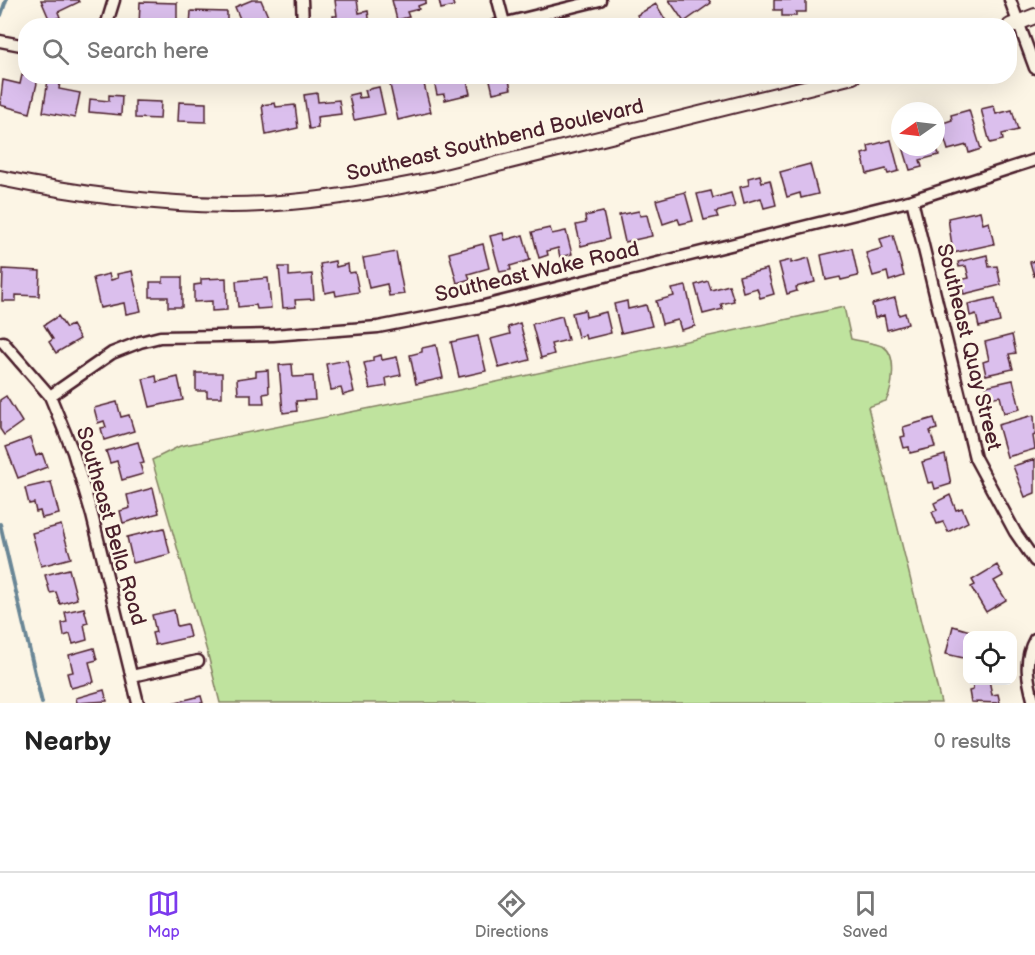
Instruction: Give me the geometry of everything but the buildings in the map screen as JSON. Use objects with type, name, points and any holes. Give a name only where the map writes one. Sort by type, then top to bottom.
[{"type":"street","points":[[108,18],[114,0]]},
{"type":"street","points":[[302,0],[303,18]]},
{"type":"street","points":[[498,0],[499,18]]},
{"type":"street","points":[[524,18],[600,0]]},
{"type":"street","points":[[1010,0],[1013,18]]},
{"type":"street","points":[[1017,23],[1035,16]]},
{"type":"street","points":[[1017,30],[1035,68]]},
{"type":"street","points":[[0,41],[18,44]]},
{"type":"street","name":"Southeast Southbend Boulevard","points":[[0,178],[72,193],[168,202],[232,205],[290,202],[356,194],[434,180],[821,84]]},
{"type":"street","name":"Southeast Wake Road","points":[[50,396],[112,353],[159,337],[273,335],[389,325],[492,304],[912,200],[1035,160]]},
{"type":"street","name":"Southeast Quay Street","points":[[912,200],[975,458],[1015,532],[1035,561]]},
{"type":"street","name":"Southeast Bella Road","points":[[3,342],[50,396],[73,452],[92,515],[138,703]]},
{"type":"street","points":[[1034,703],[1027,668],[1028,656],[1035,639]]},
{"type":"street","points":[[132,676],[198,661]]},
{"type":"green space","points":[[844,307],[851,339],[884,347],[891,358],[893,373],[886,401],[868,407],[941,703],[220,703],[152,460],[180,446],[431,396]]},
{"type":"waterway","points":[[1,15],[6,0]]},
{"type":"waterway","points":[[0,524],[42,703]]}]
